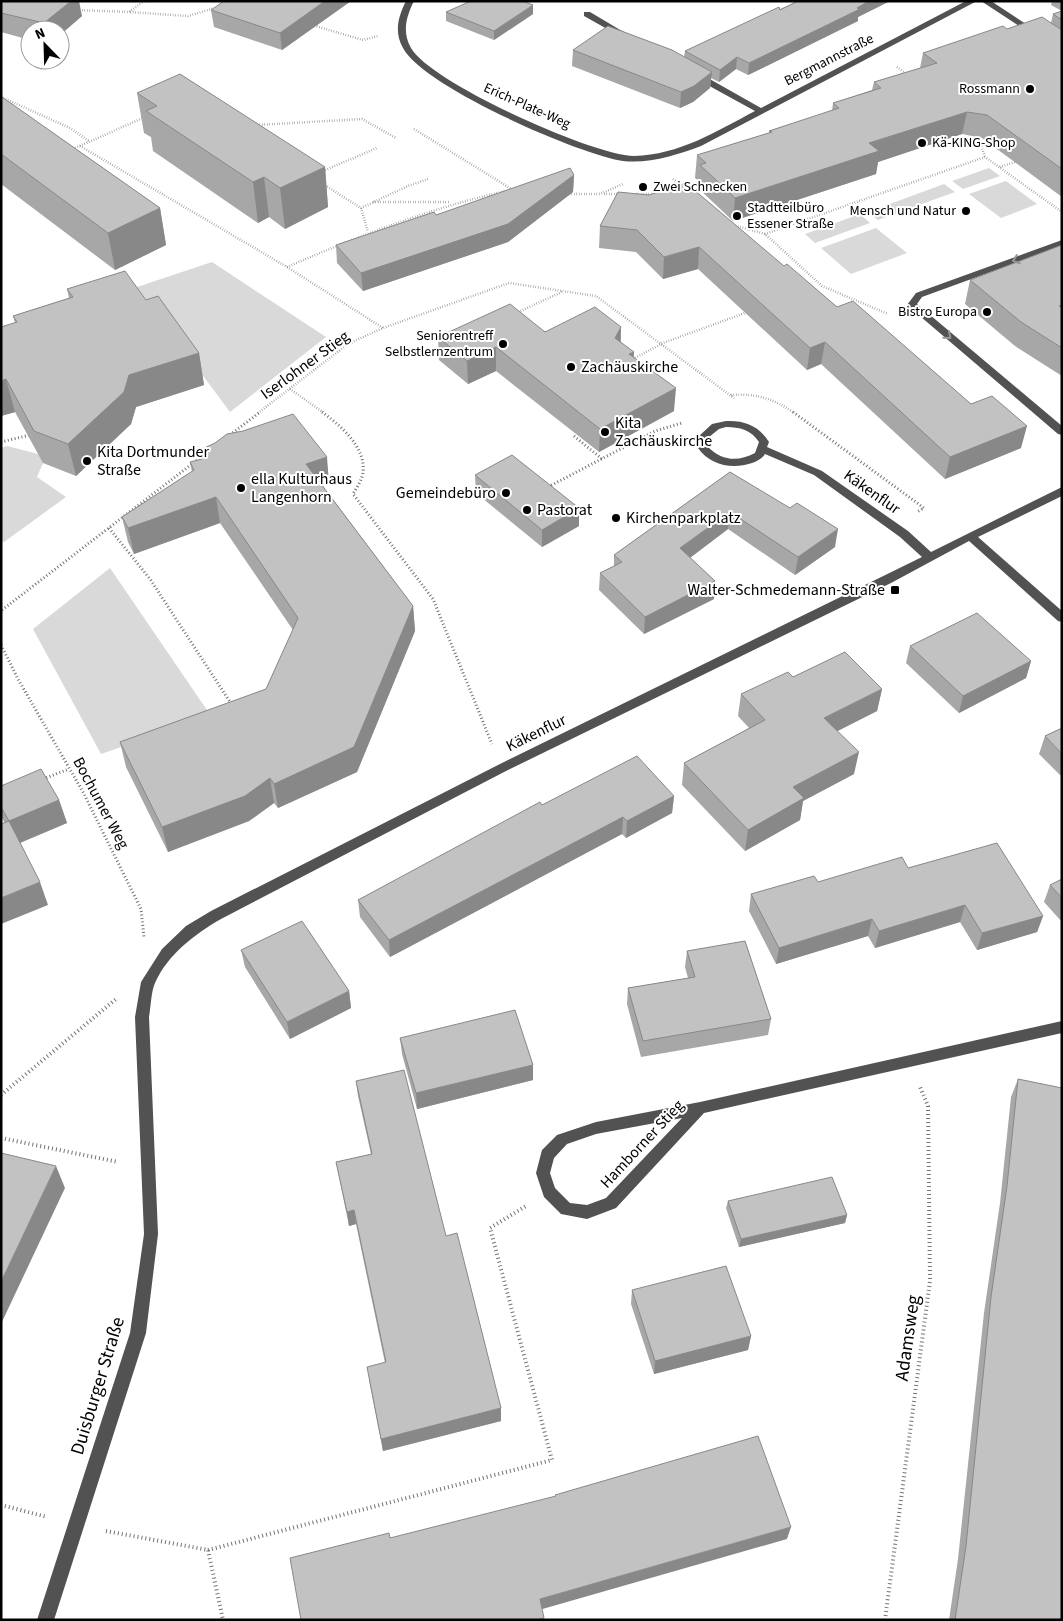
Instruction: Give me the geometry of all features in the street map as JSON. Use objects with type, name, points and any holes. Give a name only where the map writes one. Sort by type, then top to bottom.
[{"type":"street","points":[[400,29],[402,13],[410,1]]},
{"type":"street","name":"Bergmannstraße","points":[[698,144],[973,1]]},
{"type":"street","points":[[986,1],[1062,52]]},
{"type":"street","points":[[587,14],[639,43]]},
{"type":"street","name":"Erich-Plate-Weg","points":[[400,29],[406,47],[418,63],[438,78],[533,125],[602,153],[623,158],[649,158],[672,153],[698,144]]},
{"type":"street","points":[[691,72],[761,111]]},
{"type":"street","points":[[1062,243],[920,295],[914,300],[912,305],[1062,432]]},
{"type":"street","points":[[736,424],[745,426],[760,435],[764,442],[763,449],[753,459],[734,464],[715,459],[704,448],[704,436],[716,426],[736,424]]},
{"type":"street","name":"Käkenflur","points":[[763,449],[818,474],[891,525],[930,558]]},
{"type":"street","name":"Käkenflur","points":[[167,953],[191,930],[216,915],[502,768],[930,558],[970,536],[1062,491]]},
{"type":"street","points":[[970,536],[1062,618]]},
{"type":"street","name":"Duisburger Straße","points":[[45,1620],[138,1333],[151,1234],[142,1017],[148,982],[167,953]]},
{"type":"street","name":"Hamborner Stieg","points":[[700,1108],[611,1203],[587,1212],[566,1208],[549,1192],[543,1173],[548,1154],[562,1139],[596,1128],[700,1108],[1062,1027]]},
{"type":"path","points":[[129,12],[144,1]]},
{"type":"path","points":[[76,10],[188,16],[220,7]]},
{"type":"path","points":[[309,24],[363,40],[400,29]]},
{"type":"path","points":[[876,51],[915,81]]},
{"type":"path","points":[[1,98],[70,128],[89,142]]},
{"type":"path","points":[[71,150],[152,114]]},
{"type":"path","points":[[250,125],[362,119],[396,138]]},
{"type":"path","points":[[414,129],[512,190],[520,192]]},
{"type":"path","points":[[978,137],[985,157],[1062,212]]},
{"type":"path","points":[[80,146],[287,267],[383,328]]},
{"type":"path","points":[[319,173],[377,148]]},
{"type":"path","points":[[765,234],[985,157]]},
{"type":"path","points":[[999,167],[1015,162]]},
{"type":"path","points":[[672,178],[684,188]]},
{"type":"path","points":[[361,208],[408,186],[428,179]]},
{"type":"path","points":[[319,182],[361,208],[368,232]]},
{"type":"path","points":[[600,194],[628,182]]},
{"type":"path","points":[[287,267],[368,232],[452,202],[521,188]]},
{"type":"path","points":[[564,194],[620,194]]},
{"type":"path","points":[[630,194],[660,194]]},
{"type":"path","points":[[373,202],[452,202]]},
{"type":"path","points":[[725,223],[765,234],[822,286],[890,315]]},
{"type":"path","name":"Iserlohner Stieg","points":[[227,437],[348,344],[383,328],[509,284],[596,296],[732,394],[739,403],[745,426]]},
{"type":"path","points":[[813,289],[822,286]]},
{"type":"path","points":[[513,314],[563,291]]},
{"type":"path","points":[[629,361],[663,344],[745,313]]},
{"type":"path","points":[[290,389],[347,433],[358,450],[364,471],[354,494],[433,599],[502,768]]},
{"type":"path","points":[[724,399],[732,394],[751,394],[768,397],[787,408],[924,508],[891,525]]},
{"type":"path","points":[[545,488],[655,431],[680,424],[687,420]]},
{"type":"path","points":[[1,442],[30,434]]},
{"type":"path","points":[[574,436],[602,459]]},
{"type":"path","points":[[2,610],[211,449]]},
{"type":"path","points":[[108,528],[150,579],[234,708]]},
{"type":"path","name":"Bochumer Weg","points":[[1,645],[18,679],[70,769],[141,909],[148,982]]},
{"type":"path","points":[[35,783],[70,769]]},
{"type":"path","points":[[1,1095],[113,1001],[148,982]]},
{"type":"path","name":"Adamsweg","points":[[885,1620],[930,1281],[928,1106],[910,1060]]},
{"type":"path","points":[[1,1138],[148,1168]]},
{"type":"path","points":[[1,1505],[76,1525],[208,1550],[552,1460],[490,1228],[549,1192]]},
{"type":"path","points":[[208,1550],[223,1620]]},
{"type":"shaded area","points":[[989,168],[1000,176],[963,189],[952,181]]},
{"type":"shaded area","points":[[1006,181],[1037,204],[1001,218],[969,194]]},
{"type":"shaded area","points":[[944,184],[955,192],[878,220],[868,212]]},
{"type":"shaded area","points":[[860,214],[870,223],[815,243],[805,234]]},
{"type":"shaded area","points":[[876,228],[907,253],[851,274],[821,248]]},
{"type":"shaded area","points":[[212,262],[326,337],[230,412],[137,287]]},
{"type":"shaded area","points":[[7,446],[46,456],[37,477],[66,497],[4,542],[1,540],[1,448]]},
{"type":"shaded area","points":[[110,568],[211,716],[101,754],[33,629]]},
{"type":"building","points":[[1,1],[71,1],[48,20],[31,20],[1,13]]},
{"type":"building","points":[[224,1],[325,1],[280,33],[211,10]]},
{"type":"building","points":[[471,1],[522,1],[533,5],[494,31],[446,12]]},
{"type":"building","points":[[798,1],[869,1],[857,8],[860,9],[749,63],[737,57],[720,70],[685,51],[779,7],[780,10]]},
{"type":"building","points":[[1062,11],[1062,20],[1053,14]]},
{"type":"building","points":[[1042,17],[1062,30],[1062,169],[987,115],[967,112],[869,143],[879,151],[735,198],[700,165],[706,163],[697,155],[772,132],[769,131],[839,108],[833,103],[881,88],[874,82],[937,63],[923,53],[1003,26],[1007,29]]},
{"type":"building","points":[[608,26],[672,50],[712,72],[694,86],[681,92],[573,50]]},
{"type":"building","points":[[180,74],[325,167],[280,188],[264,177],[253,182],[146,111],[157,106],[137,93]]},
{"type":"building","points":[[1,97],[160,208],[108,233],[1,154]]},
{"type":"building","points":[[570,168],[574,175],[508,224],[361,273],[336,245],[434,212],[436,215]]},
{"type":"building","points":[[686,183],[784,266],[787,264],[837,307],[853,301],[971,404],[992,396],[1027,426],[950,457],[825,342],[810,348],[699,247],[664,257],[637,230],[600,226],[618,192],[649,195]]},
{"type":"building","points":[[1062,245],[1062,305],[1059,306],[1062,308],[1062,348],[1021,322],[970,280]]},
{"type":"building","points":[[125,271],[146,300],[158,296],[199,353],[129,375],[124,392],[68,444],[34,431],[6,379],[1,381],[1,327],[17,322],[13,316],[73,297],[67,289]]},
{"type":"building","points":[[510,304],[545,332],[595,307],[621,327],[615,338],[634,352],[629,354],[676,388],[600,429],[496,347],[467,361],[438,337]]},
{"type":"building","points":[[293,414],[327,457],[306,464],[413,606],[354,747],[274,784],[270,778],[245,796],[162,827],[120,742],[266,689],[298,618],[216,497],[128,528],[122,517],[194,470],[190,462],[202,459],[200,450],[215,443],[227,434],[243,431]]},
{"type":"building","points":[[512,455],[579,508],[542,530],[475,475]]},
{"type":"building","points":[[730,472],[790,508],[797,503],[838,529],[798,557],[730,512],[680,548],[715,581],[645,617],[600,573],[622,562],[614,555]]},
{"type":"building","points":[[977,613],[1031,661],[963,696],[910,646]]},
{"type":"building","points":[[845,652],[882,689],[824,718],[859,752],[793,787],[804,798],[748,830],[684,763],[765,720],[741,694],[788,672],[793,677]]},
{"type":"building","points":[[1062,728],[1062,754],[1045,736]]},
{"type":"building","points":[[637,756],[674,796],[627,821],[623,817],[389,940],[358,900],[540,802],[542,805]]},
{"type":"building","points":[[41,769],[59,800],[9,821],[1,807],[1,786]]},
{"type":"building","points":[[9,821],[40,882],[1,898],[1,824]]},
{"type":"building","points":[[997,843],[1043,916],[982,933],[965,905],[879,931],[872,919],[779,948],[751,894],[814,876],[818,882],[902,857],[908,868]]},
{"type":"building","points":[[1062,879],[1062,898],[1050,885]]},
{"type":"building","points":[[302,921],[349,991],[287,1022],[241,950]]},
{"type":"building","points":[[745,941],[771,1019],[643,1041],[628,988],[695,977],[687,951]]},
{"type":"building","points":[[515,1010],[533,1065],[416,1093],[400,1038]]},
{"type":"building","points":[[404,1070],[446,1236],[457,1233],[501,1408],[381,1439],[367,1367],[386,1362],[354,1210],[347,1212],[336,1162],[372,1154],[356,1081]]},
{"type":"building","points":[[1018,1079],[1062,1088],[1062,1620],[955,1620],[966,1546],[991,1297],[1007,1186]]},
{"type":"building","points":[[1,1153],[56,1166],[1,1282]]},
{"type":"building","points":[[832,1177],[847,1215],[741,1239],[728,1201]]},
{"type":"building","points":[[726,1266],[751,1336],[655,1361],[632,1290]]},
{"type":"building","points":[[758,1436],[791,1527],[540,1599],[544,1618],[535,1620],[301,1620],[290,1558],[389,1533],[390,1538],[556,1496]]},
{"type":"place","name":"Rossmann","points":[[1030,89]]},
{"type":"place","name":"Kä-KING-Shop","points":[[922,143]]},
{"type":"place","name":"Zwei Schnecken","points":[[643,187]]},
{"type":"place","name":"Mensch und Natur","points":[[966,211]]},
{"type":"place","name":"Stadtteilbüro Essener Straße","points":[[737,216]]},
{"type":"place","name":"Bistro Europa","points":[[987,312]]},
{"type":"place","name":"Seniorentreff Selbstlernzentrum","points":[[503,344]]},
{"type":"place","name":"Zachäuskirche","points":[[571,367]]},
{"type":"place","name":"Kita Zachäuskirche","points":[[605,432]]},
{"type":"place","name":"Kita Dortmunder Straße","points":[[87,461]]},
{"type":"place","name":"ella Kulturhaus Langenhorn","points":[[241,488]]},
{"type":"place","name":"Gemeindebüro","points":[[506,493]]},
{"type":"place","name":"Pastorat","points":[[527,510]]},
{"type":"place","name":"Kirchenparkplatz","points":[[616,518]]},
{"type":"place","name":"Walter-Schmedemann-Straße","points":[[895,590]]}]
